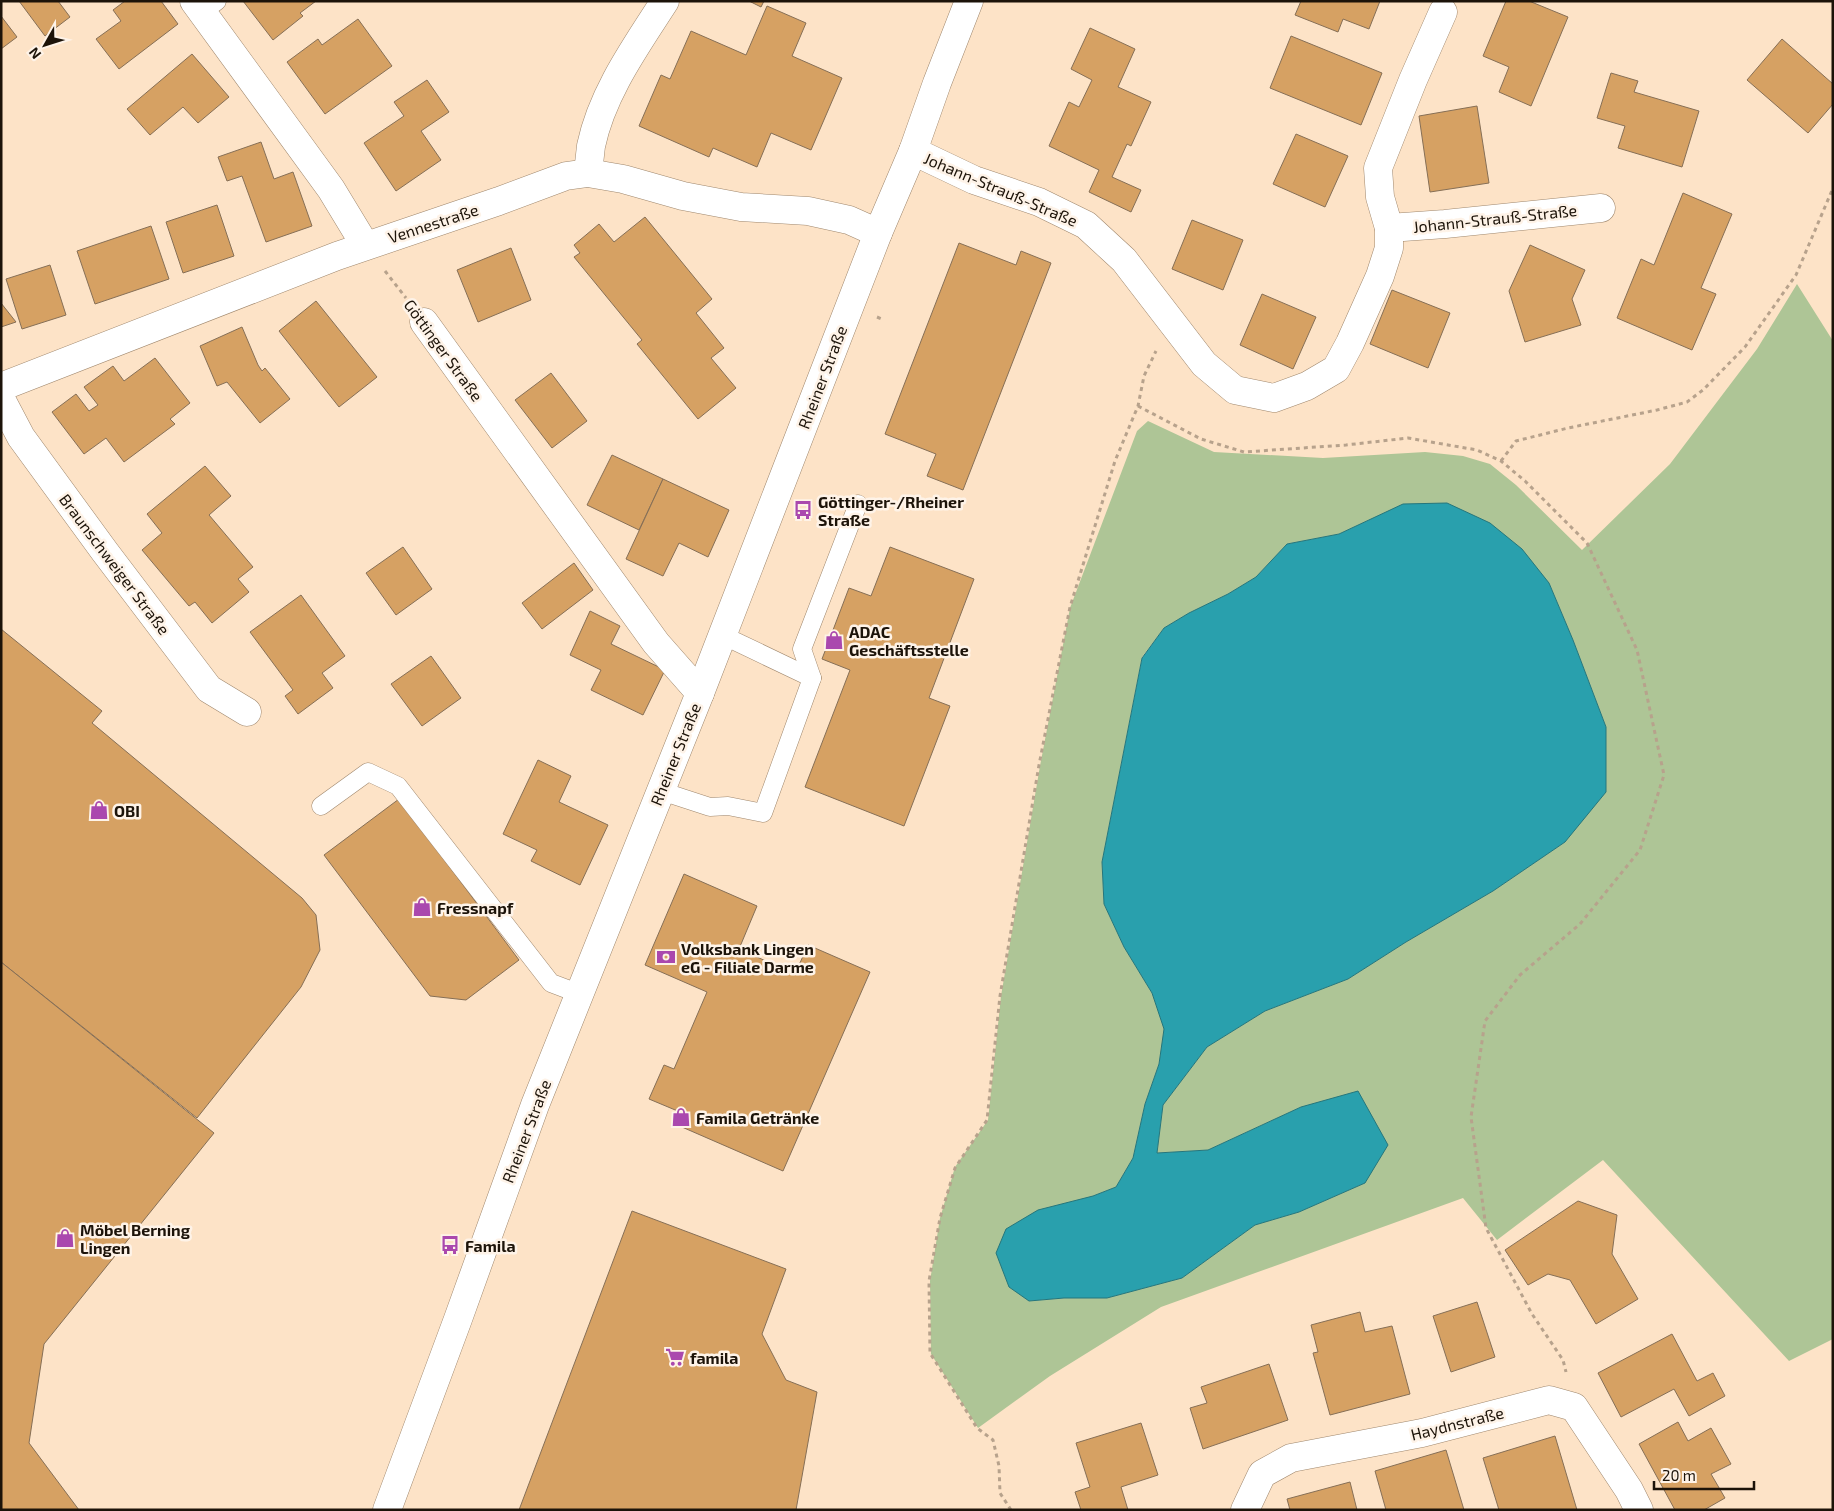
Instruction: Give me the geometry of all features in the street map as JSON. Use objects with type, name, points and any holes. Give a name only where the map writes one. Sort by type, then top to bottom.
[{"type":"street","points":[[588,173],[591,146],[605,103],[631,54],[665,1]]},
{"type":"street","name":"Rheiner Straße","points":[[387,1510],[529,1121],[700,693],[878,232],[912,152],[969,1]]},
{"type":"street","points":[[204,5],[331,189],[365,246]]},
{"type":"street","name":"Johann-Strauß-Straße","points":[[912,152],[974,180],[1039,202],[1086,225],[1124,260],[1204,364],[1235,390],[1274,398],[1307,386],[1336,369],[1350,343],[1390,248],[1389,228],[1380,197],[1378,168],[1413,80],[1443,12]]},
{"type":"street","name":"Vennestraße","points":[[1,387],[365,246],[499,201],[566,176],[588,173],[623,179],[683,196],[741,207],[816,213],[849,220],[878,232]]},
{"type":"street","name":"Johann-Strauß-Straße","points":[[1389,228],[1601,208]]},
{"type":"street","name":"Göttinger Straße","points":[[424,322],[656,643],[700,693]]},
{"type":"street","name":"Braunschweiger Straße","points":[[1,399],[21,437],[209,689],[246,712]]},
{"type":"street","name":"Haydnstraße","points":[[1245,1510],[1262,1474],[1291,1458],[1422,1433],[1549,1400],[1574,1407]]},
{"type":"street","points":[[1574,1407],[1629,1490],[1639,1510]]},
{"type":"lane","points":[[661,791],[710,807],[728,806],[763,813],[812,678],[802,649],[858,504]]},
{"type":"lane","points":[[722,635],[812,678]]},
{"type":"lane","points":[[321,806],[368,772],[398,786],[551,983],[580,994]]},
{"type":"path","points":[[1501,462],[1516,440],[1687,402],[1703,390],[1745,347],[1796,275],[1833,188]]},
{"type":"path","name":"Göttinger Straße","points":[[365,246],[424,322]]},
{"type":"path","points":[[1011,1510],[1000,1493],[1000,1466],[992,1440],[977,1428],[930,1353],[929,1281],[940,1218],[955,1168],[987,1120],[1000,996],[1039,765],[1070,607],[1115,461],[1138,406],[1144,376],[1158,345],[1177,328]]},
{"type":"path","points":[[1138,406],[1201,439],[1244,452],[1346,446],[1408,438],[1477,450],[1501,462],[1526,481],[1587,544],[1637,650],[1664,775],[1640,850],[1580,924],[1520,975],[1485,1021],[1471,1117],[1486,1228],[1532,1314],[1563,1360],[1574,1407]]},
{"type":"green space","points":[[1797,284],[1833,341],[1833,1339],[1789,1361],[1603,1160],[1497,1240],[1463,1198],[1161,1307],[1050,1376],[978,1428],[931,1354],[930,1281],[940,1218],[955,1167],[988,1120],[1001,996],[1040,766],[1070,608],[1137,431],[1148,421],[1214,452],[1323,458],[1425,452],[1463,456],[1490,464],[1516,485],[1582,550],[1670,464],[1757,349]],"holes":[[[1369,520],[1549,583],[1606,727],[1565,842],[1493,891],[1406,942],[1348,979],[1265,1011],[1207,1047],[1163,1105],[1157,1153],[1208,1150],[1301,1107],[1365,1183],[1299,1212],[1255,1225],[1182,1278],[1107,1298],[1064,1298],[1029,1301],[1093,1196],[1116,1187],[1133,1158],[1145,1104],[1159,1064],[1165,1029],[1152,993],[1124,947],[1104,904],[1102,862],[1142,657],[1164,628],[1256,577],[1287,544],[1339,534]]]},
{"type":"water","points":[[1447,503],[1490,523],[1522,549],[1549,583],[1606,727],[1606,792],[1565,842],[1493,891],[1406,942],[1348,979],[1265,1011],[1207,1047],[1163,1105],[1157,1153],[1208,1150],[1301,1107],[1358,1091],[1388,1145],[1365,1183],[1299,1212],[1255,1225],[1182,1278],[1107,1298],[1064,1298],[1029,1301],[1009,1287],[996,1253],[1006,1229],[1038,1210],[1093,1196],[1116,1187],[1133,1158],[1145,1104],[1159,1064],[1164,1029],[1152,993],[1124,947],[1104,904],[1102,862],[1142,658],[1164,628],[1256,577],[1287,544],[1339,534],[1403,504]]},
{"type":"building","points":[[19,1],[58,1],[70,17],[45,36]]},
{"type":"building","points":[[125,1],[161,1],[178,24],[119,69],[96,39],[121,21],[113,10]]},
{"type":"building","points":[[243,1],[316,1],[300,13],[303,16],[273,40]]},
{"type":"building","points":[[749,1],[764,1],[761,7]]},
{"type":"building","points":[[1301,1],[1380,1],[1369,29],[1343,19],[1338,32],[1295,15]]},
{"type":"building","points":[[1506,1],[1529,1],[1568,17],[1531,106],[1499,92],[1509,67],[1483,56]]},
{"type":"building","points":[[767,6],[806,23],[792,56],[842,78],[811,150],[771,133],[757,167],[713,148],[709,157],[639,126],[661,75],[670,79],[691,31],[746,55]]},
{"type":"building","points":[[1,16],[17,37],[1,49]]},
{"type":"building","points":[[358,19],[392,66],[325,114],[287,62],[318,39],[322,45]]},
{"type":"building","points":[[1090,28],[1135,49],[1118,87],[1151,102],[1131,146],[1127,144],[1112,177],[1141,190],[1131,212],[1089,192],[1099,170],[1049,146],[1069,102],[1079,107],[1092,80],[1071,69]]},
{"type":"building","points":[[1291,36],[1382,73],[1361,125],[1270,88]]},
{"type":"building","points":[[1782,39],[1833,84],[1833,104],[1808,133],[1747,80]]},
{"type":"building","points":[[192,54],[229,97],[198,123],[183,107],[150,135],[127,109]]},
{"type":"building","points":[[1611,73],[1638,81],[1634,92],[1699,111],[1682,167],[1618,148],[1625,126],[1597,118]]},
{"type":"building","points":[[427,80],[449,112],[421,131],[441,160],[396,191],[364,143],[404,116],[394,102]]},
{"type":"building","points":[[1477,106],[1489,183],[1430,192],[1419,116]]},
{"type":"building","points":[[1296,134],[1348,156],[1325,207],[1273,184]]},
{"type":"building","points":[[261,142],[274,179],[293,172],[312,226],[266,242],[242,176],[227,181],[218,157]]},
{"type":"building","points":[[1683,193],[1732,214],[1701,288],[1716,294],[1692,350],[1617,318],[1641,259],[1654,265]]},
{"type":"building","points":[[217,205],[234,256],[183,273],[166,222]]},
{"type":"building","points":[[645,217],[712,299],[696,313],[724,348],[711,358],[736,388],[698,419],[637,344],[642,340],[574,257],[580,253],[574,245],[599,224],[614,242]]},
{"type":"building","points":[[1192,220],[1243,240],[1223,290],[1172,269]]},
{"type":"building","points":[[151,226],[169,279],[95,304],[77,251]]},
{"type":"building","points":[[959,243],[1016,265],[1021,251],[1051,263],[963,490],[927,476],[936,454],[885,434]]},
{"type":"building","points":[[1530,245],[1585,270],[1572,299],[1581,325],[1525,342],[1509,291]]},
{"type":"building","points":[[511,248],[531,300],[478,322],[457,270]]},
{"type":"building","points":[[50,265],[66,315],[22,329],[6,279]]},
{"type":"building","points":[[1392,290],[1450,313],[1428,368],[1370,344]]},
{"type":"building","points":[[1262,294],[1316,317],[1293,369],[1240,345]]},
{"type":"building","points":[[316,301],[377,377],[339,407],[279,331]]},
{"type":"building","points":[[1,303],[16,322],[1,327]]},
{"type":"building","points":[[242,327],[262,371],[265,368],[290,399],[260,423],[227,382],[217,386],[200,346]]},
{"type":"building","points":[[155,358],[190,403],[170,419],[175,424],[124,462],[106,438],[84,454],[52,412],[76,394],[89,411],[98,405],[84,387],[113,366],[124,381]]},
{"type":"building","points":[[551,373],[587,421],[552,448],[515,400]]},
{"type":"building","points":[[612,455],[663,479],[639,530],[587,505]]},
{"type":"building","points":[[205,466],[231,496],[209,515],[253,567],[238,579],[249,592],[212,623],[195,602],[189,606],[142,550],[162,533],[147,514]]},
{"type":"building","points":[[663,479],[729,510],[708,557],[679,543],[663,576],[626,559]]},
{"type":"building","points":[[403,547],[432,589],[396,615],[366,573]]},
{"type":"building","points":[[890,547],[974,579],[929,698],[950,706],[904,826],[805,787],[850,670],[822,659],[849,588],[871,596]]},
{"type":"building","points":[[574,563],[593,590],[542,629],[522,603]]},
{"type":"building","points":[[301,595],[345,656],[322,673],[333,688],[298,714],[285,696],[293,690],[250,632]]},
{"type":"building","points":[[590,611],[620,626],[611,644],[665,670],[643,715],[591,690],[601,670],[570,655]]},
{"type":"building","name":"OBI","points":[[1,629],[102,711],[92,723],[302,898],[316,915],[320,950],[301,987],[197,1118],[1,962]]},
{"type":"building","points":[[431,656],[461,698],[422,726],[391,684]]},
{"type":"building","points":[[538,760],[571,776],[559,802],[608,825],[580,885],[531,861],[537,850],[503,834]]},
{"type":"building","name":"Fressnapf","points":[[399,799],[519,960],[466,1000],[430,996],[324,855]]},
{"type":"building","points":[[684,874],[757,906],[739,949],[795,974],[808,945],[870,972],[783,1171],[675,1124],[680,1112],[649,1099],[664,1065],[674,1069],[707,992],[645,965]]},
{"type":"building","name":"Möbel Berning Lingen","points":[[1,962],[214,1133],[44,1344],[29,1443],[79,1510],[1,1510]]},
{"type":"building","points":[[1578,1201],[1617,1215],[1612,1254],[1638,1299],[1596,1324],[1570,1280],[1548,1274],[1528,1285],[1505,1250]]},
{"type":"building","name":"famila","points":[[632,1211],[786,1269],[762,1334],[786,1380],[817,1392],[796,1510],[519,1510]]},
{"type":"building","points":[[1477,1302],[1495,1357],[1451,1372],[1433,1316]]},
{"type":"building","points":[[1360,1312],[1365,1332],[1392,1326],[1410,1394],[1330,1415],[1313,1353],[1318,1352],[1311,1325]]},
{"type":"building","points":[[1672,1334],[1697,1381],[1713,1373],[1725,1396],[1689,1416],[1674,1389],[1621,1417],[1598,1373]]},
{"type":"building","points":[[1269,1364],[1288,1420],[1203,1449],[1190,1408],[1207,1403],[1201,1387]]},
{"type":"building","points":[[1678,1422],[1688,1441],[1711,1428],[1731,1464],[1711,1474],[1725,1498],[1704,1510],[1675,1510],[1639,1444]]},
{"type":"building","points":[[1141,1423],[1158,1475],[1121,1487],[1128,1510],[1081,1510],[1075,1492],[1090,1487],[1076,1443]]},
{"type":"building","points":[[1555,1436],[1577,1510],[1499,1510],[1483,1458]]},
{"type":"building","points":[[1446,1450],[1464,1510],[1386,1510],[1375,1471]]},
{"type":"building","points":[[1350,1482],[1357,1510],[1290,1510],[1287,1499]]},
{"type":"place","name":"Göttinger-/Rheiner Straße","points":[[803,510]]},
{"type":"place","name":"ADAC Geschäftsstelle","points":[[834,640]]},
{"type":"place","name":"OBI","points":[[99,810]]},
{"type":"place","name":"Fressnapf","points":[[422,907]]},
{"type":"place","name":"Volksbank Lingen eG - Filiale Darme","points":[[666,957]]},
{"type":"place","name":"Famila Getränke","points":[[681,1117]]},
{"type":"place","name":"Möbel Berning Lingen","points":[[65,1238]]},
{"type":"place","name":"Famila","points":[[450,1245]]},
{"type":"place","name":"famila","points":[[675,1357]]}]
